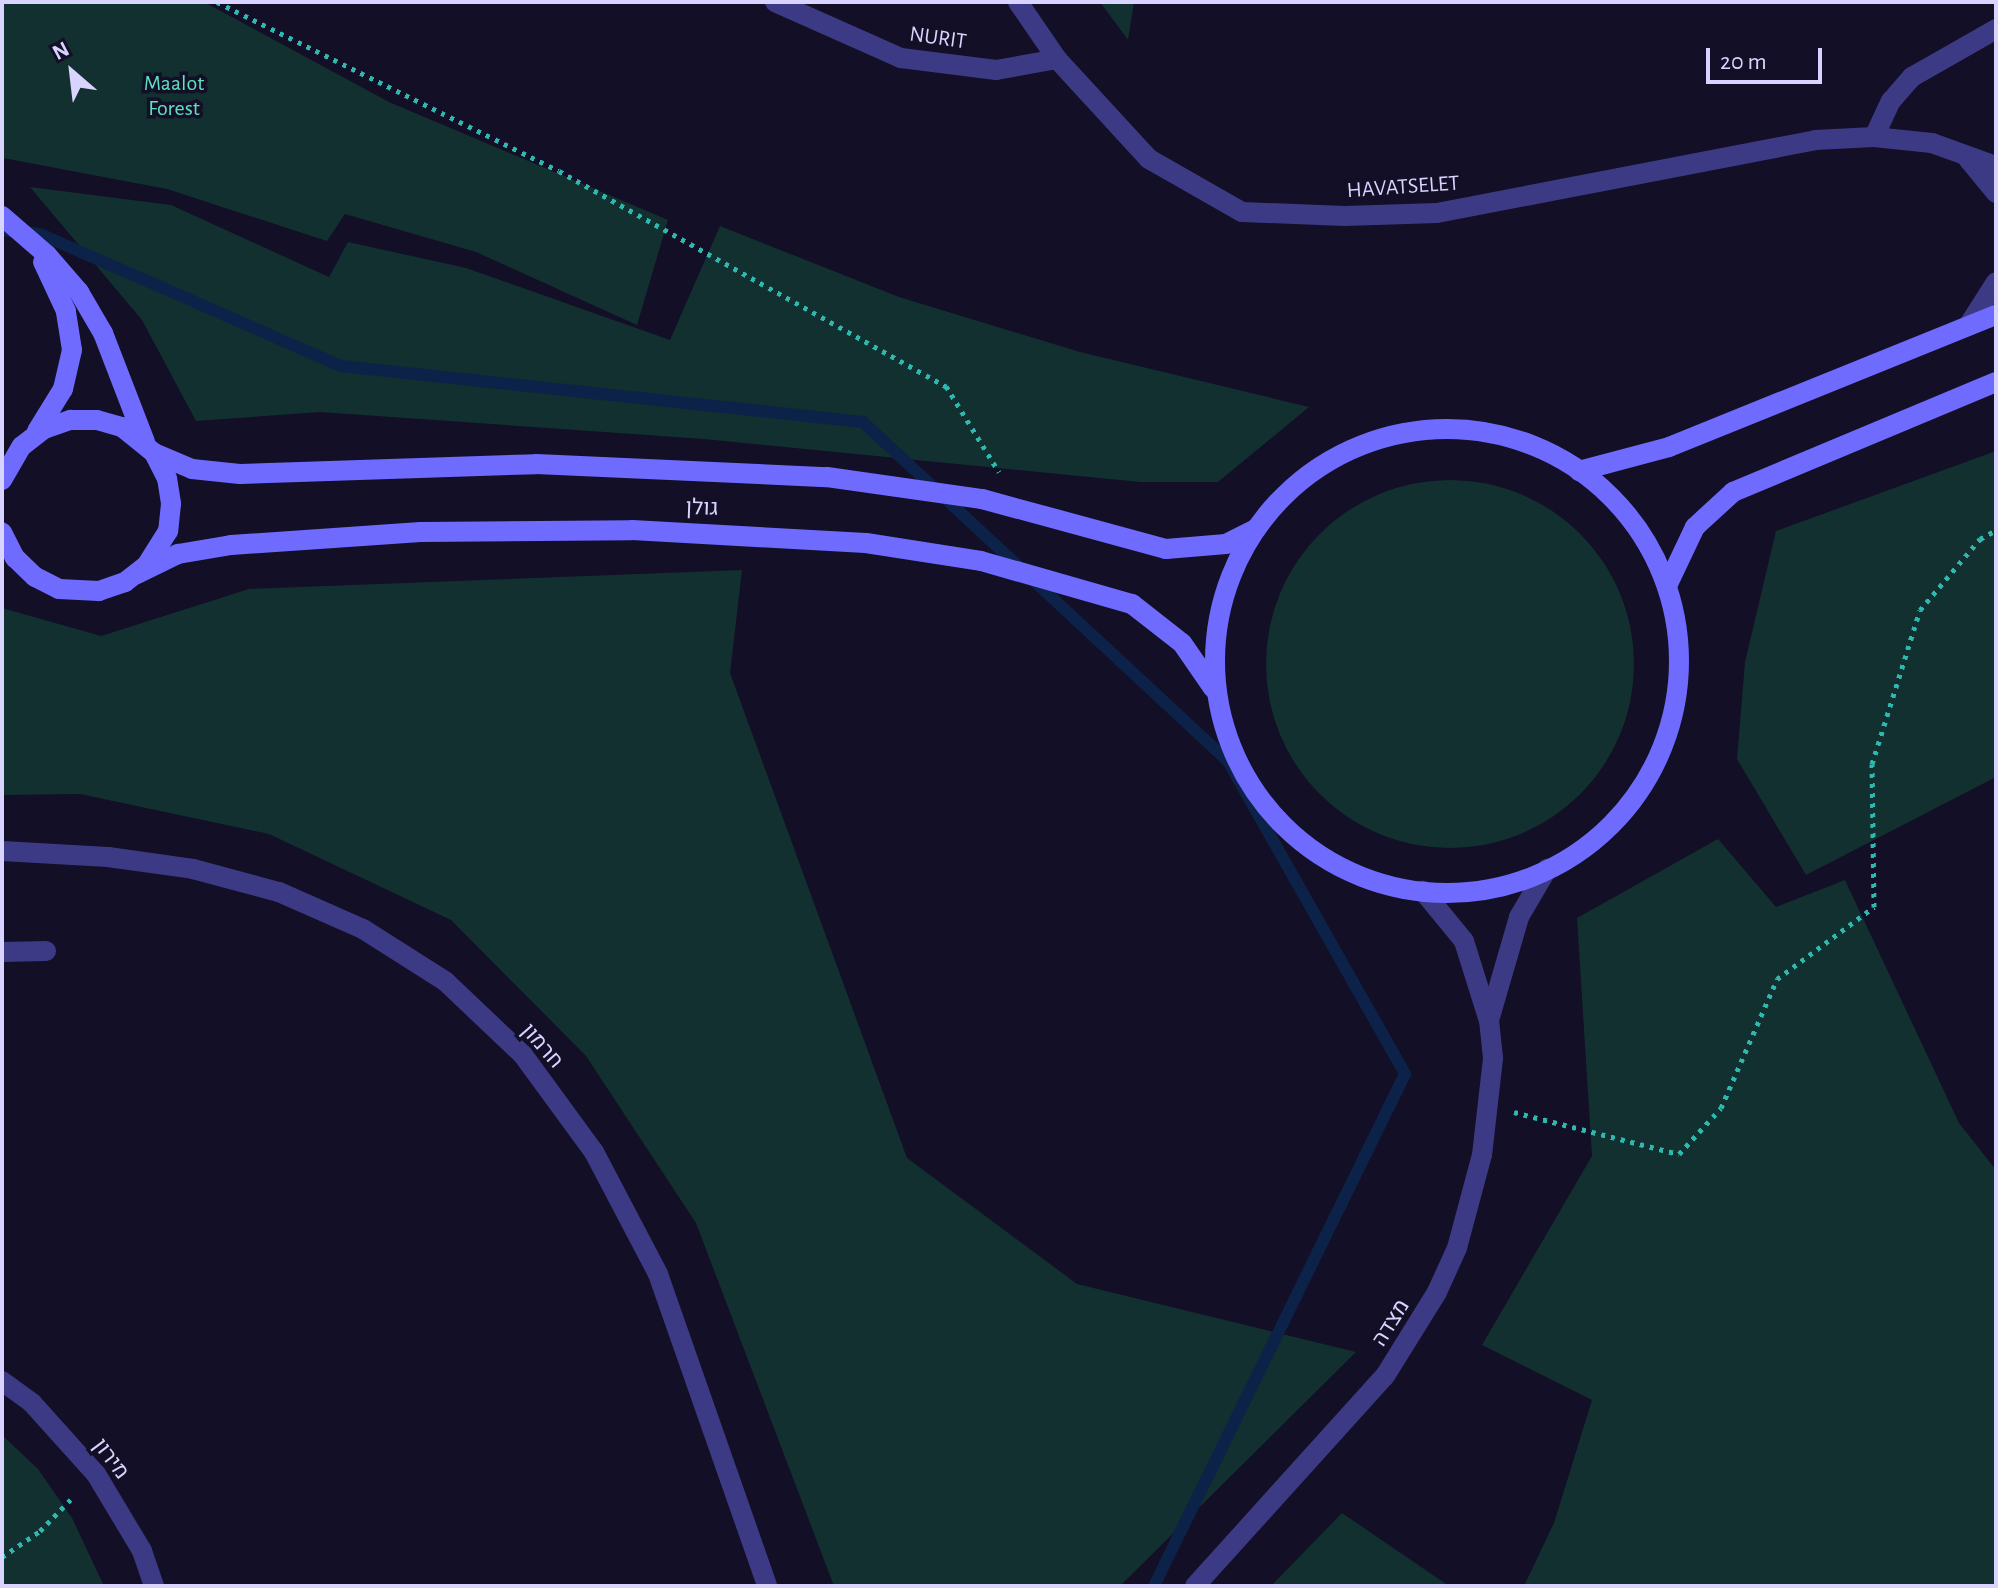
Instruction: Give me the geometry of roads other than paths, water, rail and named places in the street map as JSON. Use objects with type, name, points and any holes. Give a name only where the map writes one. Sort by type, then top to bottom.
[{"type":"street","name":"NURIT","points":[[775,2],[901,58],[996,70],[1057,59]]},
{"type":"street","name":"HAVATSELET","points":[[1018,2],[1057,59],[1149,159],[1242,212],[1437,213],[1757,148],[1874,137],[1932,143],[1996,166]]},
{"type":"street","points":[[1874,137],[1891,101],[1912,77],[1996,29]]},
{"type":"street","points":[[1958,152],[1996,193]]},
{"type":"street","points":[[2,216],[64,273],[91,313],[149,448],[167,478],[171,518],[156,555],[137,574]]},
{"type":"street","points":[[2,480],[63,389],[72,350],[60,293],[28,238]]},
{"type":"street","points":[[1968,326],[1996,282]]},
{"type":"street","points":[[1579,471],[1660,450],[1996,315]]},
{"type":"street","points":[[1667,586],[1695,527],[1733,492],[1996,382]]},
{"type":"street","name":"גולן","points":[[27,441],[57,424],[84,419],[122,427],[149,448],[192,469],[240,474],[488,464],[788,474],[905,485],[1020,507],[1166,549],[1226,544],[1256,529]]},
{"type":"street","points":[[1444,429],[1492,434],[1548,452],[1579,471],[1632,520],[1667,586],[1679,658],[1676,694],[1656,762],[1615,820],[1547,869],[1485,889],[1423,891],[1345,870],[1286,829],[1241,770],[1217,700],[1217,628],[1234,572],[1256,529],[1306,477],[1338,457],[1409,433],[1444,429]]},
{"type":"street","points":[[2,457],[27,441]]},
{"type":"street","name":"גולן","points":[[25,568],[59,589],[85,592],[112,587],[178,554],[214,547],[421,532],[675,531],[866,543],[994,564],[1132,604],[1165,626],[1189,650],[1209,676],[1217,700]]},
{"type":"street","points":[[2,532],[25,568]]},
{"type":"street","points":[[2,559],[25,568]]},
{"type":"street","name":"חרמון","points":[[2,851],[108,857],[193,869],[279,892],[363,929],[445,981],[512,1044],[594,1152],[658,1274],[767,1586]]},
{"type":"street","name":"מצדה","points":[[1195,1586],[1385,1376],[1414,1334],[1457,1248],[1472,1202],[1489,1107],[1489,1021],[1519,917],[1547,869]]},
{"type":"street","name":"מצדה","points":[[1423,891],[1464,941],[1489,1021]]},
{"type":"street","points":[[2,952],[46,951]]},
{"type":"street","name":"מירון","points":[[2,1381],[32,1403],[96,1474],[142,1551],[154,1586]]},
{"type":"waterway","points":[[2,230],[40,234],[341,366],[863,422],[1228,761],[1405,1074],[1154,1586]]},
{"type":"park label","name":"Maalot Forest","points":[[174,96]]}]
